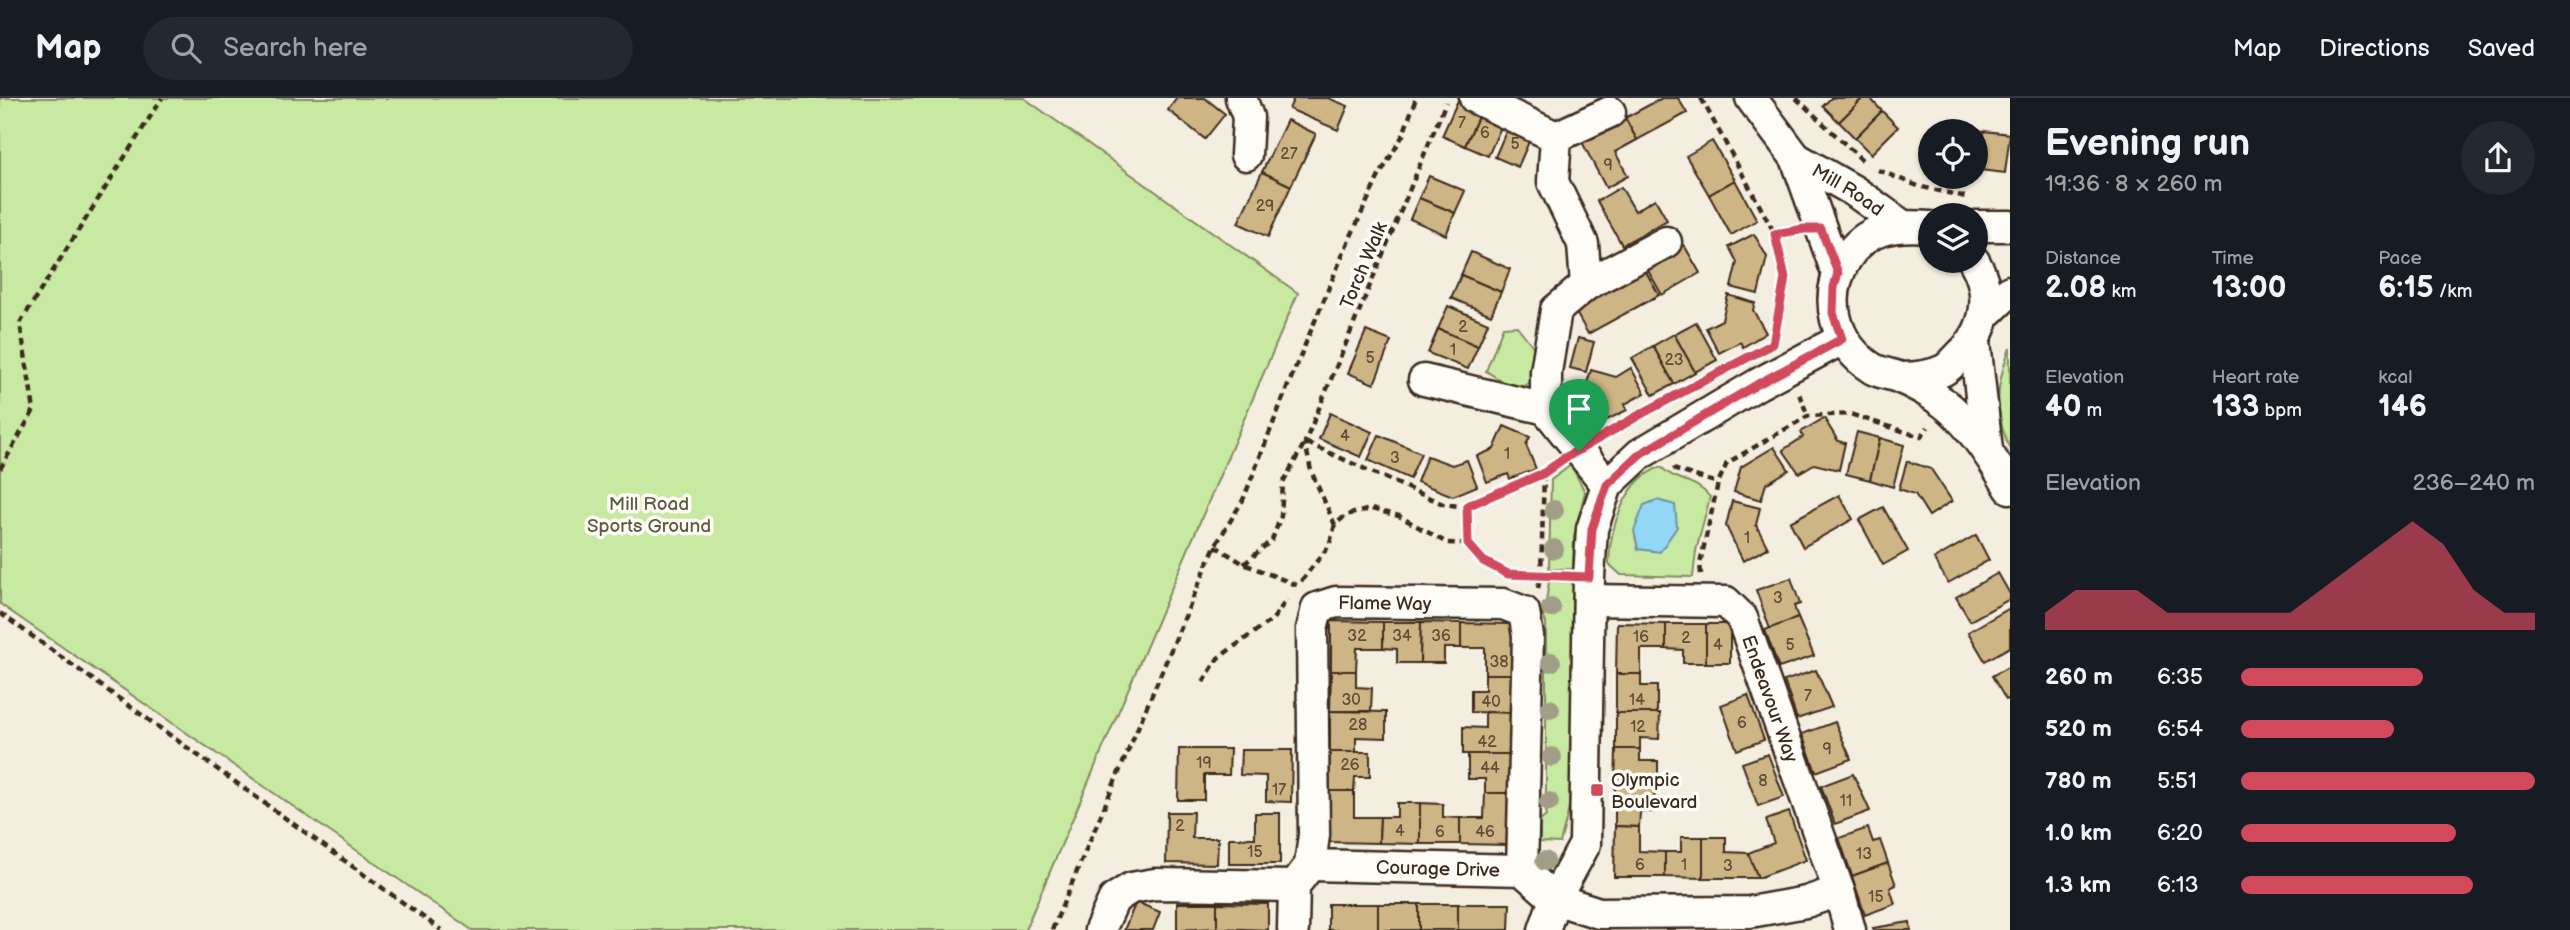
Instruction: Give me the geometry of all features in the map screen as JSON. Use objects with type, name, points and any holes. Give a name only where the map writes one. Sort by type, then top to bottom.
[{"type":"street","points":[[1241,98],[1248,117],[1246,155]]},
{"type":"street","points":[[1475,98],[1556,137]]},
{"type":"street","name":"Mill Road","points":[[1751,98],[1797,158],[1838,273]]},
{"type":"street","points":[[1556,137],[1610,112]]},
{"type":"street","points":[[1556,137],[1553,182],[1583,244],[1586,285]]},
{"type":"street","name":"Mill Road","points":[[1797,158],[1854,191],[1900,225]]},
{"type":"street","points":[[1988,217],[2010,226]]},
{"type":"street","name":"Mill Road","points":[[1918,226],[1900,225],[1869,235],[1852,250],[1838,273],[1834,287],[1833,313],[1842,339],[1854,355],[1876,371],[1901,378],[1946,404],[1987,450],[2010,488]]},
{"type":"street","points":[[1607,485],[1546,409],[1546,372],[1556,310],[1586,285],[1666,242]]},
{"type":"street","name":"Mill Road","points":[[1901,378],[1921,378],[1946,369],[1975,342],[1986,314],[1981,273]]},
{"type":"street","points":[[1986,314],[2010,291]]},
{"type":"street","points":[[1544,930],[1555,899],[1585,844],[1592,529],[1607,485],[1640,454],[1758,384],[1842,339]]},
{"type":"street","name":"Mill Road","points":[[1975,342],[1987,450]]},
{"type":"street","points":[[1424,380],[1546,409]]},
{"type":"street","name":"Endeavour Way","points":[[1589,588],[1726,602],[1742,618],[1839,891],[1850,930]]},
{"type":"street","name":"Flame Way","points":[[1293,930],[1302,875],[1314,835],[1312,629],[1317,608],[1336,602],[1503,604],[1524,612]]},
{"type":"street","points":[[1522,870],[1528,636],[1524,612]]},
{"type":"street","name":"Courage Drive","points":[[1100,930],[1114,900],[1132,887],[1156,884],[1302,875],[1522,870],[1555,899]]},
{"type":"street","points":[[1555,899],[1599,922],[1750,912],[1806,902],[1839,891]]},
{"type":"path","points":[[0,469],[34,410],[20,323],[162,98]]},
{"type":"path","points":[[1052,930],[1215,546],[1243,500],[1345,249],[1378,178],[1403,135],[1416,98]]},
{"type":"path","name":"Torch Walk","points":[[1244,564],[1272,540],[1281,516],[1283,483],[1305,442],[1448,98]]},
{"type":"path","points":[[1701,98],[1775,234],[1785,278],[1773,344],[1761,350]]},
{"type":"path","points":[[1796,98],[1869,166],[1957,203]]},
{"type":"path","points":[[1775,234],[1821,229]]},
{"type":"path","points":[[1305,442],[1443,504],[1467,506],[1544,473],[1678,394]]},
{"type":"path","points":[[1703,581],[1700,564],[1718,483],[1727,463],[1808,416],[1850,414],[1921,437],[1946,404]]},
{"type":"path","points":[[1305,442],[1311,471],[1335,525]]},
{"type":"path","points":[[1524,612],[1535,600],[1541,574],[1544,473]]},
{"type":"path","points":[[1467,506],[1468,544],[1483,561],[1508,574],[1541,574],[1589,588]]},
{"type":"path","points":[[1215,546],[1244,564],[1298,584]]},
{"type":"path","points":[[0,613],[441,930]]},
{"type":"green space","name":"Mill Road Sports Ground","points":[[0,98],[1024,98],[1298,293],[1025,930],[472,930],[0,604]]},
{"type":"green space","points":[[1517,326],[1536,350],[1532,382],[1516,390],[1486,371],[1503,327]]},
{"type":"green space","points":[[2010,348],[2010,450],[2001,422],[1998,399],[2001,375]]},
{"type":"green space","points":[[1571,465],[1585,492],[1574,537],[1573,569],[1549,569],[1551,480]]},
{"type":"green space","points":[[1661,467],[1673,476],[1698,487],[1710,497],[1696,551],[1693,577],[1621,575],[1609,564],[1616,521],[1638,482]]},
{"type":"green space","points":[[1549,581],[1573,582],[1572,781],[1568,813],[1560,843],[1540,842],[1540,821],[1546,816],[1546,623],[1541,610],[1546,602]]},
{"type":"water","points":[[1657,500],[1675,505],[1677,527],[1660,552],[1638,549],[1634,531],[1644,505]]},
{"type":"building","points":[[1177,98],[1205,98],[1225,114],[1205,139],[1168,110]]},
{"type":"building","points":[[1294,98],[1328,98],[1348,106],[1338,130],[1289,109]]},
{"type":"building","points":[[1459,98],[1482,108],[1465,146],[1442,136]]},
{"type":"building","points":[[1662,98],[1678,98],[1687,113],[1637,140],[1625,118]]},
{"type":"building","points":[[1831,98],[1863,98],[1839,122],[1823,106]]},
{"type":"building","points":[[1863,98],[1870,98],[1882,111],[1855,138],[1839,122]]},
{"type":"building","points":[[1482,108],[1505,118],[1488,156],[1465,146]]},
{"type":"building","points":[[1882,111],[1898,127],[1871,154],[1855,138]]},
{"type":"building","points":[[1625,118],[1637,140],[1615,152],[1628,176],[1606,188],[1582,142]]},
{"type":"building","points":[[1287,120],[1316,134],[1291,186],[1262,172]]},
{"type":"building","points":[[1511,120],[1534,130],[1518,167],[1495,157]]},
{"type":"building","points":[[1988,131],[2010,134],[2005,173],[1988,171]]},
{"type":"building","points":[[1712,141],[1735,180],[1709,195],[1686,156]]},
{"type":"building","points":[[1262,172],[1291,186],[1268,237],[1238,223]]},
{"type":"building","points":[[1429,176],[1465,191],[1455,213],[1419,198]]},
{"type":"building","points":[[1735,180],[1757,220],[1731,235],[1709,195]]},
{"type":"building","points":[[1621,187],[1635,211],[1655,199],[1667,220],[1622,245],[1597,201]]},
{"type":"building","points":[[1419,198],[1455,213],[1446,235],[1410,219]]},
{"type":"building","points":[[1754,234],[1767,257],[1758,294],[1731,287],[1737,262],[1729,247]]},
{"type":"building","points":[[1684,245],[1700,273],[1662,295],[1646,267]]},
{"type":"building","points":[[1471,252],[1510,269],[1501,292],[1461,275]]},
{"type":"building","points":[[1645,270],[1659,295],[1588,334],[1574,309]]},
{"type":"building","points":[[1461,275],[1501,292],[1491,315],[1451,298]]},
{"type":"building","points":[[1728,295],[1755,303],[1753,310],[1766,333],[1743,347],[1740,342],[1719,353],[1706,328],[1722,320]]},
{"type":"building","points":[[1448,306],[1488,323],[1478,346],[1438,329]]},
{"type":"building","points":[[1696,322],[1717,360],[1695,372],[1674,334]]},
{"type":"building","points":[[1438,329],[1478,346],[1468,369],[1428,353]]},
{"type":"building","points":[[1366,331],[1391,341],[1374,384],[1348,373]]},
{"type":"building","points":[[1674,334],[1695,372],[1674,384],[1653,346]]},
{"type":"building","points":[[1578,338],[1594,342],[1586,372],[1570,368]]},
{"type":"building","points":[[1653,346],[1674,384],[1653,395],[1632,358]]},
{"type":"building","points":[[1631,368],[1645,393],[1625,404],[1627,410],[1603,422],[1591,399],[1583,396],[1591,370],[1616,377]]},
{"type":"building","points":[[1330,413],[1372,432],[1361,457],[1319,439]]},
{"type":"building","points":[[1824,418],[1838,441],[1845,443],[1839,470],[1814,464],[1799,473],[1783,450],[1803,437],[1801,432]]},
{"type":"building","points":[[1504,426],[1530,437],[1526,445],[1536,469],[1510,479],[1508,474],[1487,482],[1477,456],[1494,449]]},
{"type":"building","points":[[1857,432],[1880,438],[1870,480],[1846,474]]},
{"type":"building","points":[[1379,435],[1421,453],[1410,479],[1368,460]]},
{"type":"building","points":[[1880,438],[1904,445],[1893,487],[1870,480]]},
{"type":"building","points":[[1774,447],[1789,470],[1766,484],[1761,500],[1734,492],[1741,467]]},
{"type":"building","points":[[1427,456],[1452,465],[1467,460],[1477,486],[1453,496],[1417,482]]},
{"type":"building","points":[[1907,461],[1931,469],[1952,501],[1929,516],[1915,494],[1899,489]]},
{"type":"building","points":[[1839,495],[1853,519],[1803,547],[1790,522]]},
{"type":"building","points":[[1732,501],[1760,508],[1756,525],[1768,548],[1743,561],[1726,526]]},
{"type":"building","points":[[1883,507],[1908,551],[1883,565],[1859,520]]},
{"type":"building","points":[[1976,535],[1989,560],[1948,583],[1934,559]]},
{"type":"building","points":[[1998,573],[2010,599],[1970,621],[1956,597]]},
{"type":"building","points":[[1791,578],[1800,604],[1794,606],[1798,618],[1770,629],[1756,590]]},
{"type":"building","points":[[2010,608],[2010,647],[1985,661],[1968,632]]},
{"type":"building","points":[[1798,618],[1814,656],[1779,668],[1765,630]]},
{"type":"building","points":[[1331,621],[1383,622],[1383,648],[1357,648],[1356,671],[1331,671]]},
{"type":"building","points":[[1383,622],[1421,622],[1420,663],[1397,663],[1397,649],[1383,648]]},
{"type":"building","points":[[1421,622],[1461,623],[1461,648],[1444,648],[1444,663],[1420,663]]},
{"type":"building","points":[[1461,623],[1512,624],[1512,674],[1485,674],[1485,648],[1461,648]]},
{"type":"building","points":[[1617,623],[1666,624],[1666,649],[1641,649],[1641,674],[1616,674]]},
{"type":"building","points":[[1666,624],[1706,624],[1706,663],[1683,663],[1683,650],[1666,649]]},
{"type":"building","points":[[1706,624],[1730,624],[1730,663],[1706,663]]},
{"type":"building","points":[[2010,666],[2010,698],[2006,700],[1992,676]]},
{"type":"building","points":[[1816,670],[1832,707],[1797,719],[1784,681]]},
{"type":"building","points":[[1331,671],[1356,671],[1356,687],[1372,688],[1371,711],[1330,711]]},
{"type":"building","points":[[1485,674],[1512,674],[1512,713],[1471,712],[1471,690],[1485,690]]},
{"type":"building","points":[[1616,674],[1641,674],[1641,686],[1657,686],[1657,713],[1616,713]]},
{"type":"building","points":[[1748,695],[1764,740],[1737,750],[1721,705]]},
{"type":"building","points":[[1330,711],[1386,712],[1386,738],[1356,737],[1356,752],[1330,752]]},
{"type":"building","points":[[1485,712],[1512,713],[1511,754],[1463,754],[1463,727],[1485,728]]},
{"type":"building","points":[[1616,713],[1660,713],[1659,739],[1640,738],[1640,749],[1616,749]]},
{"type":"building","points":[[1835,722],[1851,759],[1816,772],[1802,734]]},
{"type":"building","points":[[1179,749],[1230,749],[1229,775],[1204,775],[1204,800],[1178,800]]},
{"type":"building","points":[[1616,749],[1640,749],[1640,761],[1658,761],[1658,786],[1615,786]]},
{"type":"building","points":[[1241,750],[1292,750],[1291,802],[1266,801],[1266,776],[1240,775]]},
{"type":"building","points":[[1330,752],[1370,752],[1370,777],[1355,777],[1354,791],[1329,791]]},
{"type":"building","points":[[1468,754],[1511,754],[1511,793],[1485,793],[1485,779],[1468,779]]},
{"type":"building","points":[[1768,754],[1784,797],[1758,806],[1742,763]]},
{"type":"building","points":[[1853,774],[1870,811],[1835,824],[1821,786]]},
{"type":"building","points":[[1615,786],[1655,786],[1654,812],[1640,812],[1639,827],[1615,826]]},
{"type":"building","points":[[1329,791],[1354,791],[1354,817],[1380,817],[1379,843],[1328,842]]},
{"type":"building","points":[[1485,793],[1511,793],[1510,845],[1460,844],[1460,818],[1484,818]]},
{"type":"building","points":[[1397,803],[1420,803],[1420,844],[1379,843],[1380,817],[1397,817]]},
{"type":"building","points":[[1420,803],[1443,804],[1443,817],[1460,818],[1460,844],[1420,844]]},
{"type":"building","points":[[1167,812],[1193,812],[1192,838],[1218,838],[1217,864],[1166,863]]},
{"type":"building","points":[[1789,812],[1806,860],[1758,878],[1748,853],[1774,843],[1766,820]]},
{"type":"building","points":[[1255,813],[1280,813],[1280,864],[1229,864],[1229,838],[1255,838]]},
{"type":"building","points":[[1615,826],[1639,827],[1639,851],[1665,852],[1665,877],[1614,877]]},
{"type":"building","points":[[1868,828],[1873,842],[1880,840],[1888,863],[1852,876],[1839,838]]},
{"type":"building","points":[[1681,837],[1703,837],[1703,878],[1665,877],[1665,852],[1681,852]]},
{"type":"building","points":[[1703,837],[1726,837],[1726,852],[1748,853],[1758,878],[1703,878]]},
{"type":"building","points":[[1888,863],[1896,885],[1890,888],[1895,904],[1865,915],[1852,876]]},
{"type":"building","points":[[1136,902],[1160,912],[1153,930],[1124,930]]},
{"type":"building","points":[[1177,903],[1217,903],[1217,928],[1177,930]]},
{"type":"building","points":[[1217,903],[1268,904],[1268,930],[1217,928]]},
{"type":"building","points":[[1328,904],[1378,904],[1378,930],[1328,930]]},
{"type":"building","points":[[1378,904],[1419,904],[1419,930],[1378,930]]},
{"type":"building","points":[[1419,904],[1458,904],[1458,930],[1419,930]]},
{"type":"building","points":[[1458,904],[1510,904],[1509,930],[1458,930]]},
{"type":"building","points":[[1910,922],[1911,930],[1873,928]]},
{"type":"place","name":"Olympic Boulevard","points":[[1597,790]]},
{"type":"route","points":[[1821,229],[1838,273],[1834,287],[1833,313],[1842,339],[1758,384],[1640,454],[1607,485],[1592,529],[1589,577],[1508,574],[1483,561],[1468,544],[1467,506],[1544,473],[1579,451],[1643,413],[1773,344],[1785,278],[1775,234],[1821,229]]}]
